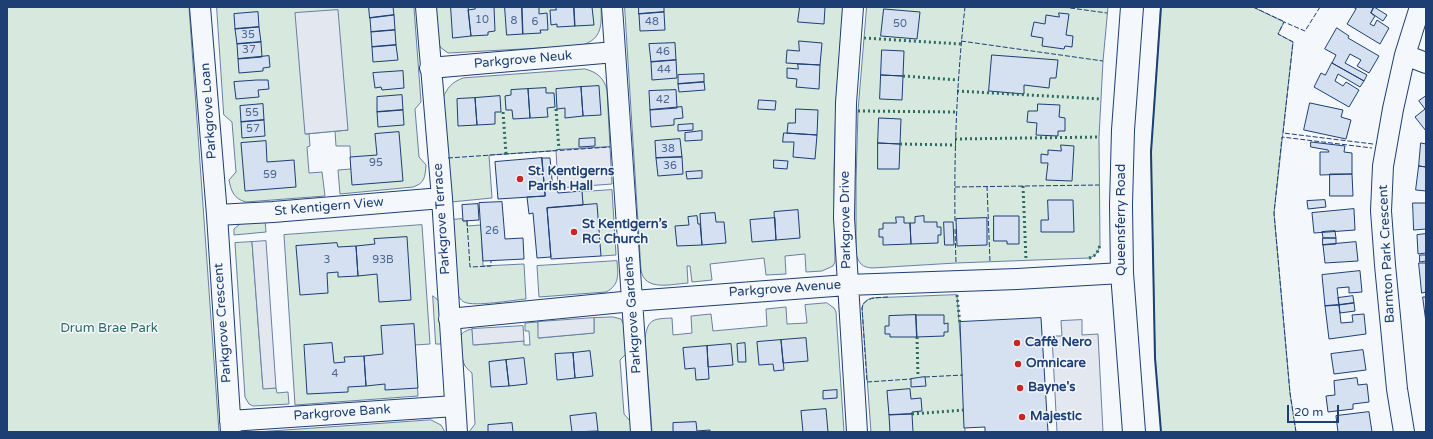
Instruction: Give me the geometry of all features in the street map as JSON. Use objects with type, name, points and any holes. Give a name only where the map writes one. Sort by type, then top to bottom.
[{"type":"main road","name":"Queensferry Road","points":[[1132,7],[1123,138],[1121,205],[1122,273],[1134,432]]},
{"type":"street","name":"Parkgrove Loan","points":[[200,7],[217,214]]},
{"type":"street","name":"Parkgrove Terrace","points":[[426,7],[442,198],[457,432]]},
{"type":"street","name":"Parkgrove Gardens","points":[[612,7],[641,432]]},
{"type":"street","name":"Parkgrove Drive","points":[[853,7],[844,148],[844,218],[857,432]]},
{"type":"street","name":"Barnton Park Crescent","points":[[1404,432],[1397,389],[1381,211],[1385,148],[1405,55],[1420,7]]},
{"type":"street","name":"Parkgrove Neuk","points":[[430,68],[616,52]]},
{"type":"street","points":[[1405,55],[1426,63]]},
{"type":"street","name":"St Kentigern View","points":[[217,214],[273,212],[442,198]]},
{"type":"street","name":"Parkgrove Crescent","points":[[217,214],[230,426]]},
{"type":"street","name":"Parkgrove Avenue","points":[[449,319],[633,301],[847,285],[1017,279],[1122,273]]},
{"type":"street","name":"Parkgrove Bank","points":[[230,426],[455,406]]},
{"type":"green space","name":"Drum Brae Park","points":[[7,7],[189,7],[219,432],[7,432]]},
{"type":"green space","points":[[217,7],[414,8],[421,102],[415,109],[419,157],[426,165],[425,176],[420,184],[413,187],[340,194],[338,170],[351,169],[350,146],[336,146],[335,131],[309,134],[310,146],[307,147],[309,173],[322,172],[325,196],[246,202],[236,197],[232,191],[229,180],[236,172],[232,122],[224,115]]},
{"type":"green space","points":[[436,7],[601,7],[601,21],[596,37],[586,44],[578,46],[448,53],[440,47],[438,40]]},
{"type":"green space","points":[[625,7],[843,7],[836,101],[834,172],[835,262],[833,266],[822,271],[806,272],[805,254],[785,256],[786,274],[766,275],[764,258],[710,264],[712,280],[692,282],[690,266],[687,266],[688,283],[660,285],[653,284],[643,277],[641,270]]},
{"type":"green space","points":[[867,7],[1108,7],[1103,61],[1099,137],[1100,245],[1095,255],[1089,258],[872,268],[861,264],[856,254],[856,183],[858,111]]},
{"type":"green space","points":[[1161,7],[1253,7],[1284,22],[1278,34],[1293,42],[1274,213],[1290,393],[1296,432],[1161,432],[1155,357],[1151,152]]},
{"type":"green space","points":[[585,69],[599,76],[606,86],[610,147],[489,155],[492,198],[451,202],[443,98],[450,86],[463,78]]},
{"type":"green space","points":[[612,190],[616,255],[601,256],[583,205],[582,192]]},
{"type":"green space","points":[[462,219],[463,221],[467,221],[467,226],[481,225],[483,266],[524,264],[526,299],[476,304],[464,302],[460,299],[456,290],[451,220]]},
{"type":"green space","points":[[265,220],[266,232],[234,235],[234,229],[240,224]]},
{"type":"green space","points":[[422,225],[430,344],[415,345],[418,396],[295,405],[284,235]]},
{"type":"green space","points":[[252,242],[263,388],[276,388],[277,393],[288,392],[289,404],[253,406],[249,404],[245,397],[235,243]]},
{"type":"green space","points":[[617,261],[618,275],[616,283],[606,292],[539,297],[537,266]]},
{"type":"green space","points":[[957,295],[963,375],[965,432],[871,432],[862,306],[866,300],[872,298]]},
{"type":"green space","points":[[433,296],[439,301],[442,344],[436,344]]},
{"type":"green space","points":[[827,303],[834,308],[836,312],[844,432],[652,432],[645,338],[646,331],[650,323],[656,319],[672,318],[673,335],[692,333],[691,316],[711,314],[713,331],[767,326],[766,309],[786,307],[787,324],[807,323],[805,305]]},
{"type":"green space","points":[[613,317],[621,319],[625,327],[626,354],[620,360],[624,414],[631,422],[632,432],[469,432],[475,424],[472,373],[465,366],[462,355],[460,338],[463,333],[472,329],[474,345],[524,341],[524,345],[530,345],[529,331],[525,331],[525,323],[538,322],[539,338],[594,333],[594,318]]},
{"type":"green space","points":[[431,420],[441,425],[445,432],[257,432]]},
{"type":"shaded area","points":[[338,10],[348,130],[305,134],[295,13]]},
{"type":"shaded area","points":[[610,147],[612,184],[558,188],[556,150]]},
{"type":"shaded area","points":[[266,241],[276,388],[263,389],[252,242]]},
{"type":"shaded area","points":[[594,318],[594,333],[538,338],[538,322]]},
{"type":"shaded area","points":[[1082,320],[1082,335],[1098,334],[1103,432],[1057,432],[1052,336],[1062,336],[1061,321]]},
{"type":"shaded area","points":[[523,326],[524,341],[473,345],[472,329]]},
{"type":"building","points":[[369,7],[393,7],[394,15],[370,18]]},
{"type":"building","points":[[451,7],[468,7],[471,36],[453,38]]},
{"type":"building","points":[[475,7],[494,7],[495,31],[488,32],[488,35],[471,36],[468,10],[475,9]]},
{"type":"building","points":[[505,7],[522,7],[523,34],[507,35]]},
{"type":"building","points":[[522,7],[539,7],[539,14],[547,13],[548,30],[540,30],[541,33],[523,34]]},
{"type":"building","points":[[556,7],[574,7],[575,26],[557,27],[557,24],[551,25],[550,10],[556,10]]},
{"type":"building","points":[[574,7],[592,7],[594,25],[575,26]]},
{"type":"building","points":[[639,7],[664,7],[664,12],[639,14]]},
{"type":"building","points":[[800,7],[825,7],[824,24],[798,22]]},
{"type":"building","points":[[1353,7],[1374,7],[1371,13],[1375,16],[1370,24],[1374,26],[1377,20],[1389,28],[1380,44],[1347,24],[1356,9]]},
{"type":"building","points":[[1374,7],[1387,15],[1383,21],[1371,13]]},
{"type":"building","points":[[884,9],[920,12],[917,39],[881,36]]},
{"type":"building","points":[[258,12],[259,27],[235,29],[234,14]]},
{"type":"building","points":[[664,12],[665,30],[640,31],[639,14]]},
{"type":"building","points":[[1059,13],[1069,14],[1066,35],[1073,36],[1072,47],[1065,46],[1064,49],[1042,46],[1043,38],[1031,36],[1034,22],[1045,24],[1046,15],[1059,17]]},
{"type":"building","points":[[394,15],[395,30],[371,32],[370,18]]},
{"type":"building","points":[[259,27],[261,42],[237,44],[235,29]]},
{"type":"building","points":[[1337,28],[1349,36],[1348,38],[1379,56],[1369,73],[1357,66],[1361,60],[1350,54],[1345,63],[1367,75],[1364,81],[1332,63],[1336,55],[1325,49]]},
{"type":"building","points":[[395,30],[396,45],[372,47],[371,32]]},
{"type":"building","points":[[799,41],[822,43],[820,65],[786,63],[787,50],[799,51]]},
{"type":"building","points":[[261,42],[262,57],[238,59],[237,44]]},
{"type":"building","points":[[675,43],[676,60],[651,62],[649,44]]},
{"type":"building","points":[[396,45],[398,60],[373,62],[372,47]]},
{"type":"building","points":[[882,50],[904,51],[903,76],[881,75]]},
{"type":"building","points":[[992,55],[1058,60],[1056,78],[1050,78],[1049,88],[1024,85],[1024,94],[989,91]]},
{"type":"building","points":[[269,56],[270,67],[263,68],[263,71],[239,73],[238,59]]},
{"type":"building","points":[[676,60],[677,78],[652,80],[651,62]]},
{"type":"building","points":[[1332,63],[1364,81],[1360,87],[1338,74],[1335,81],[1343,86],[1346,82],[1359,90],[1349,107],[1314,87],[1321,73],[1325,75]]},
{"type":"building","points":[[798,64],[820,65],[819,89],[796,87],[797,79],[787,78],[787,68],[798,69]]},
{"type":"building","points":[[403,71],[404,88],[382,90],[381,87],[375,88],[373,73]]},
{"type":"building","points":[[704,74],[704,82],[678,84],[678,75]]},
{"type":"building","points":[[881,75],[903,76],[902,100],[880,99]]},
{"type":"building","points":[[268,80],[269,89],[258,90],[259,97],[236,99],[234,82]]},
{"type":"building","points":[[704,82],[705,90],[679,92],[678,84]]},
{"type":"building","points":[[599,86],[601,115],[583,116],[581,87]]},
{"type":"building","points":[[581,87],[583,116],[565,118],[565,108],[557,109],[556,89]]},
{"type":"building","points":[[546,88],[546,93],[554,93],[555,107],[547,108],[548,117],[530,118],[528,89]]},
{"type":"building","points":[[528,89],[530,118],[513,119],[512,110],[506,110],[505,96],[511,95],[511,90]]},
{"type":"building","points":[[676,90],[677,108],[650,110],[649,91]]},
{"type":"building","points":[[402,95],[403,110],[377,112],[377,97]]},
{"type":"building","points":[[500,96],[501,112],[495,112],[495,124],[477,125],[475,98]]},
{"type":"building","points":[[1426,96],[1426,131],[1415,117],[1425,109],[1419,101]]},
{"type":"building","points":[[475,98],[477,125],[458,126],[457,99]]},
{"type":"building","points":[[759,100],[776,101],[775,110],[758,109]]},
{"type":"building","points":[[1310,103],[1343,110],[1341,117],[1351,120],[1346,139],[1304,130]]},
{"type":"building","points":[[263,104],[264,120],[241,122],[240,106]]},
{"type":"building","points":[[1038,104],[1060,105],[1059,117],[1065,118],[1065,131],[1058,131],[1058,136],[1036,135],[1037,123],[1027,122],[1028,111],[1037,111]]},
{"type":"building","points":[[682,107],[683,118],[674,119],[674,125],[651,127],[650,110]]},
{"type":"building","points":[[796,109],[818,110],[817,135],[787,133],[788,123],[795,123]]},
{"type":"building","points":[[403,110],[404,125],[378,127],[377,112]]},
{"type":"building","points":[[879,118],[901,119],[900,144],[878,143]]},
{"type":"building","points":[[264,120],[265,136],[242,138],[241,122]]},
{"type":"building","points":[[693,124],[693,130],[678,131],[678,125]]},
{"type":"building","points":[[702,131],[702,140],[685,141],[685,133]]},
{"type":"building","points":[[399,132],[403,181],[352,185],[350,157],[377,155],[375,134]]},
{"type":"building","points":[[784,133],[817,135],[815,159],[793,157],[794,142],[783,142]]},
{"type":"building","points":[[595,138],[595,146],[579,147],[579,139]]},
{"type":"building","points":[[680,139],[682,157],[656,158],[655,141]]},
{"type":"building","points":[[266,141],[267,162],[294,160],[296,187],[245,191],[241,143]]},
{"type":"building","points":[[1311,142],[1345,146],[1344,152],[1352,153],[1352,174],[1320,175],[1320,152],[1329,152],[1328,150],[1311,147]]},
{"type":"building","points":[[878,143],[900,144],[899,169],[878,169]]},
{"type":"building","points":[[1421,143],[1426,144],[1426,167],[1419,166]]},
{"type":"building","points":[[1061,145],[1074,146],[1072,181],[1046,180],[1048,163],[1041,163],[1041,154],[1048,155],[1048,150],[1061,151]]},
{"type":"building","points":[[682,157],[683,174],[658,176],[656,158]]},
{"type":"building","name":"St. Kentigerns Parish Hall","points":[[542,158],[545,196],[498,199],[495,162]]},
{"type":"building","points":[[542,158],[550,158],[553,190],[557,189],[558,193],[582,191],[583,205],[547,208],[551,257],[537,258],[533,213],[529,214],[527,197],[545,196]]},
{"type":"building","points":[[774,160],[788,161],[787,169],[774,168]]},
{"type":"building","points":[[1419,166],[1426,167],[1426,191],[1416,190]]},
{"type":"building","points":[[702,171],[702,178],[687,179],[686,172]]},
{"type":"building","points":[[1330,174],[1352,174],[1353,196],[1330,196]]},
{"type":"building","points":[[1048,200],[1073,200],[1074,232],[1041,232],[1041,220],[1048,220]]},
{"type":"building","points":[[1325,200],[1326,207],[1308,209],[1307,201]]},
{"type":"building","points":[[502,202],[505,239],[523,238],[524,259],[483,261],[479,203]]},
{"type":"building","points":[[1413,203],[1426,203],[1426,229],[1414,230]]},
{"type":"building","points":[[478,204],[479,220],[463,221],[462,205]]},
{"type":"building","name":"St Kentigern’s RC Church","points":[[597,204],[601,256],[551,259],[547,208]]},
{"type":"building","points":[[1354,209],[1355,230],[1314,233],[1312,213]]},
{"type":"building","points":[[798,210],[800,238],[776,240],[774,212]]},
{"type":"building","points":[[715,213],[716,222],[724,222],[726,243],[702,245],[700,214]]},
{"type":"building","points":[[697,216],[698,224],[700,224],[702,245],[677,246],[675,226],[689,225],[688,217]]},
{"type":"building","points":[[924,216],[924,222],[937,222],[937,227],[941,227],[941,235],[938,235],[938,243],[911,244],[910,223],[915,223],[915,217]]},
{"type":"building","points":[[994,216],[1019,216],[1019,244],[1007,244],[1007,241],[994,241]]},
{"type":"building","points":[[896,217],[904,217],[904,223],[910,223],[911,244],[883,245],[883,237],[879,237],[879,229],[883,229],[883,223],[896,223]]},
{"type":"building","points":[[775,218],[776,240],[752,242],[750,220]]},
{"type":"building","points":[[987,218],[987,245],[957,246],[956,219]]},
{"type":"building","points":[[944,222],[953,222],[954,245],[945,245]]},
{"type":"building","points":[[1335,231],[1336,238],[1323,238],[1322,232]]},
{"type":"building","points":[[1426,234],[1426,253],[1418,254],[1417,235]]},
{"type":"building","points":[[407,237],[411,300],[379,302],[377,274],[358,276],[356,246],[375,244],[374,239]]},
{"type":"building","points":[[1323,238],[1336,238],[1336,244],[1323,245]]},
{"type":"building","points":[[1356,242],[1358,261],[1325,263],[1323,245]]},
{"type":"building","points":[[337,243],[338,247],[356,246],[358,276],[338,277],[338,272],[327,273],[328,293],[300,295],[296,246]]},
{"type":"building","points":[[1420,255],[1426,255],[1426,261],[1420,262]]},
{"type":"building","points":[[1419,263],[1426,263],[1426,292],[1422,293]]},
{"type":"building","points":[[1360,271],[1362,292],[1349,293],[1349,287],[1337,288],[1339,305],[1325,306],[1322,275]]},
{"type":"building","points":[[1353,296],[1354,303],[1339,305],[1338,298]]},
{"type":"building","points":[[1423,297],[1426,297],[1426,322]]},
{"type":"building","points":[[1354,303],[1355,311],[1340,313],[1339,305]]},
{"type":"building","points":[[1339,305],[1341,323],[1353,322],[1352,315],[1364,314],[1366,334],[1329,339],[1325,306]]},
{"type":"building","points":[[916,315],[944,315],[944,324],[948,323],[948,332],[944,332],[944,336],[917,337]]},
{"type":"building","points":[[916,315],[917,337],[890,337],[890,334],[885,334],[885,326],[889,326],[889,316]]},
{"type":"building","points":[[1041,318],[1048,432],[985,432],[985,427],[964,428],[960,322]]},
{"type":"building","points":[[414,324],[418,388],[385,390],[385,384],[366,386],[364,356],[383,354],[381,326]]},
{"type":"building","points":[[806,338],[808,361],[783,363],[781,340]]},
{"type":"building","points":[[781,340],[784,370],[774,371],[773,364],[759,365],[757,342]]},
{"type":"building","points":[[332,343],[334,363],[345,362],[344,357],[364,356],[366,386],[348,387],[348,392],[307,394],[304,345]]},
{"type":"building","points":[[745,343],[746,362],[738,362],[737,344]]},
{"type":"building","points":[[731,344],[733,365],[708,367],[707,346]]},
{"type":"building","points":[[707,346],[709,379],[696,380],[695,368],[685,369],[683,348]]},
{"type":"building","points":[[1363,350],[1366,370],[1334,374],[1331,354]]},
{"type":"building","points":[[590,351],[593,376],[575,378],[573,353]]},
{"type":"building","points":[[573,353],[575,378],[557,380],[555,354]]},
{"type":"building","points":[[524,358],[527,384],[509,386],[506,360]]},
{"type":"building","points":[[506,360],[509,386],[491,387],[489,362]]},
{"type":"building","points":[[925,377],[926,386],[911,387],[911,379]]},
{"type":"building","points":[[1357,378],[1358,385],[1367,384],[1369,402],[1353,404],[1353,409],[1328,412],[1326,396],[1335,395],[1334,381]]},
{"type":"building","points":[[910,389],[911,399],[921,398],[922,411],[912,412],[912,414],[889,415],[887,391]]},
{"type":"building","points":[[837,390],[837,398],[823,399],[823,391]]},
{"type":"building","points":[[826,409],[828,432],[803,432],[801,411]]},
{"type":"building","points":[[1369,412],[1372,432],[1338,432],[1336,416]]},
{"type":"building","points":[[596,413],[598,431],[572,432],[570,416]]},
{"type":"building","points":[[912,414],[913,432],[890,432],[889,415]]},
{"type":"building","points":[[696,422],[697,431],[710,430],[710,432],[673,432],[673,423]]},
{"type":"building","points":[[512,423],[513,432],[488,432],[488,425]]},
{"type":"hedge","points":[[864,38],[961,44]]},
{"type":"hedge","points":[[903,76],[958,80]]},
{"type":"hedge","points":[[957,91],[1101,99]]},
{"type":"hedge","points":[[556,109],[559,150]]},
{"type":"hedge","points":[[858,111],[956,112]]},
{"type":"hedge","points":[[503,112],[506,154]]},
{"type":"hedge","points":[[955,139],[1099,137]]},
{"type":"hedge","points":[[900,144],[956,145]]},
{"type":"hedge","points":[[1023,186],[1026,260]]},
{"type":"hedge","points":[[1089,258],[1096,253],[1100,245]]},
{"type":"hedge","points":[[957,295],[960,324]]},
{"type":"hedge","points":[[917,337],[918,378]]},
{"type":"hedge","points":[[912,414],[964,410]]},
{"type":"fence","points":[[955,221],[957,114],[965,7]]},
{"type":"fence","points":[[1063,7],[1107,13]]},
{"type":"fence","points":[[1253,7],[1285,22]]},
{"type":"fence","points":[[1320,7],[1305,31],[1284,22],[1278,34],[1293,42],[1283,133],[1373,144]]},
{"type":"fence","points":[[961,41],[1103,61]]},
{"type":"fence","points":[[1296,432],[1290,393],[1274,213],[1282,137],[1372,148]]},
{"type":"fence","points":[[448,158],[610,147]]},
{"type":"fence","points":[[955,187],[1099,185]]},
{"type":"fence","points":[[987,186],[990,262]]},
{"type":"fence","points":[[467,221],[470,267],[491,266],[491,261]]},
{"type":"fence","points":[[955,229],[956,263]]},
{"type":"fence","points":[[888,297],[866,301],[862,308],[867,382],[911,379]]},
{"type":"fence","points":[[925,377],[963,375]]},
{"type":"wall","points":[[1161,7],[1151,152],[1155,358],[1161,432]]},
{"type":"place","name":"St. Kentigerns Parish Hall","points":[[520,179]]},
{"type":"place","name":"St Kentigern’s RC Church","points":[[574,232]]},
{"type":"place","name":"Caffè Nero","points":[[1017,343]]},
{"type":"place","name":"Omnicare","points":[[1018,364]]},
{"type":"place","name":"Bayne's","points":[[1020,388]]},
{"type":"place","name":"Majestic","points":[[1022,417]]}]
